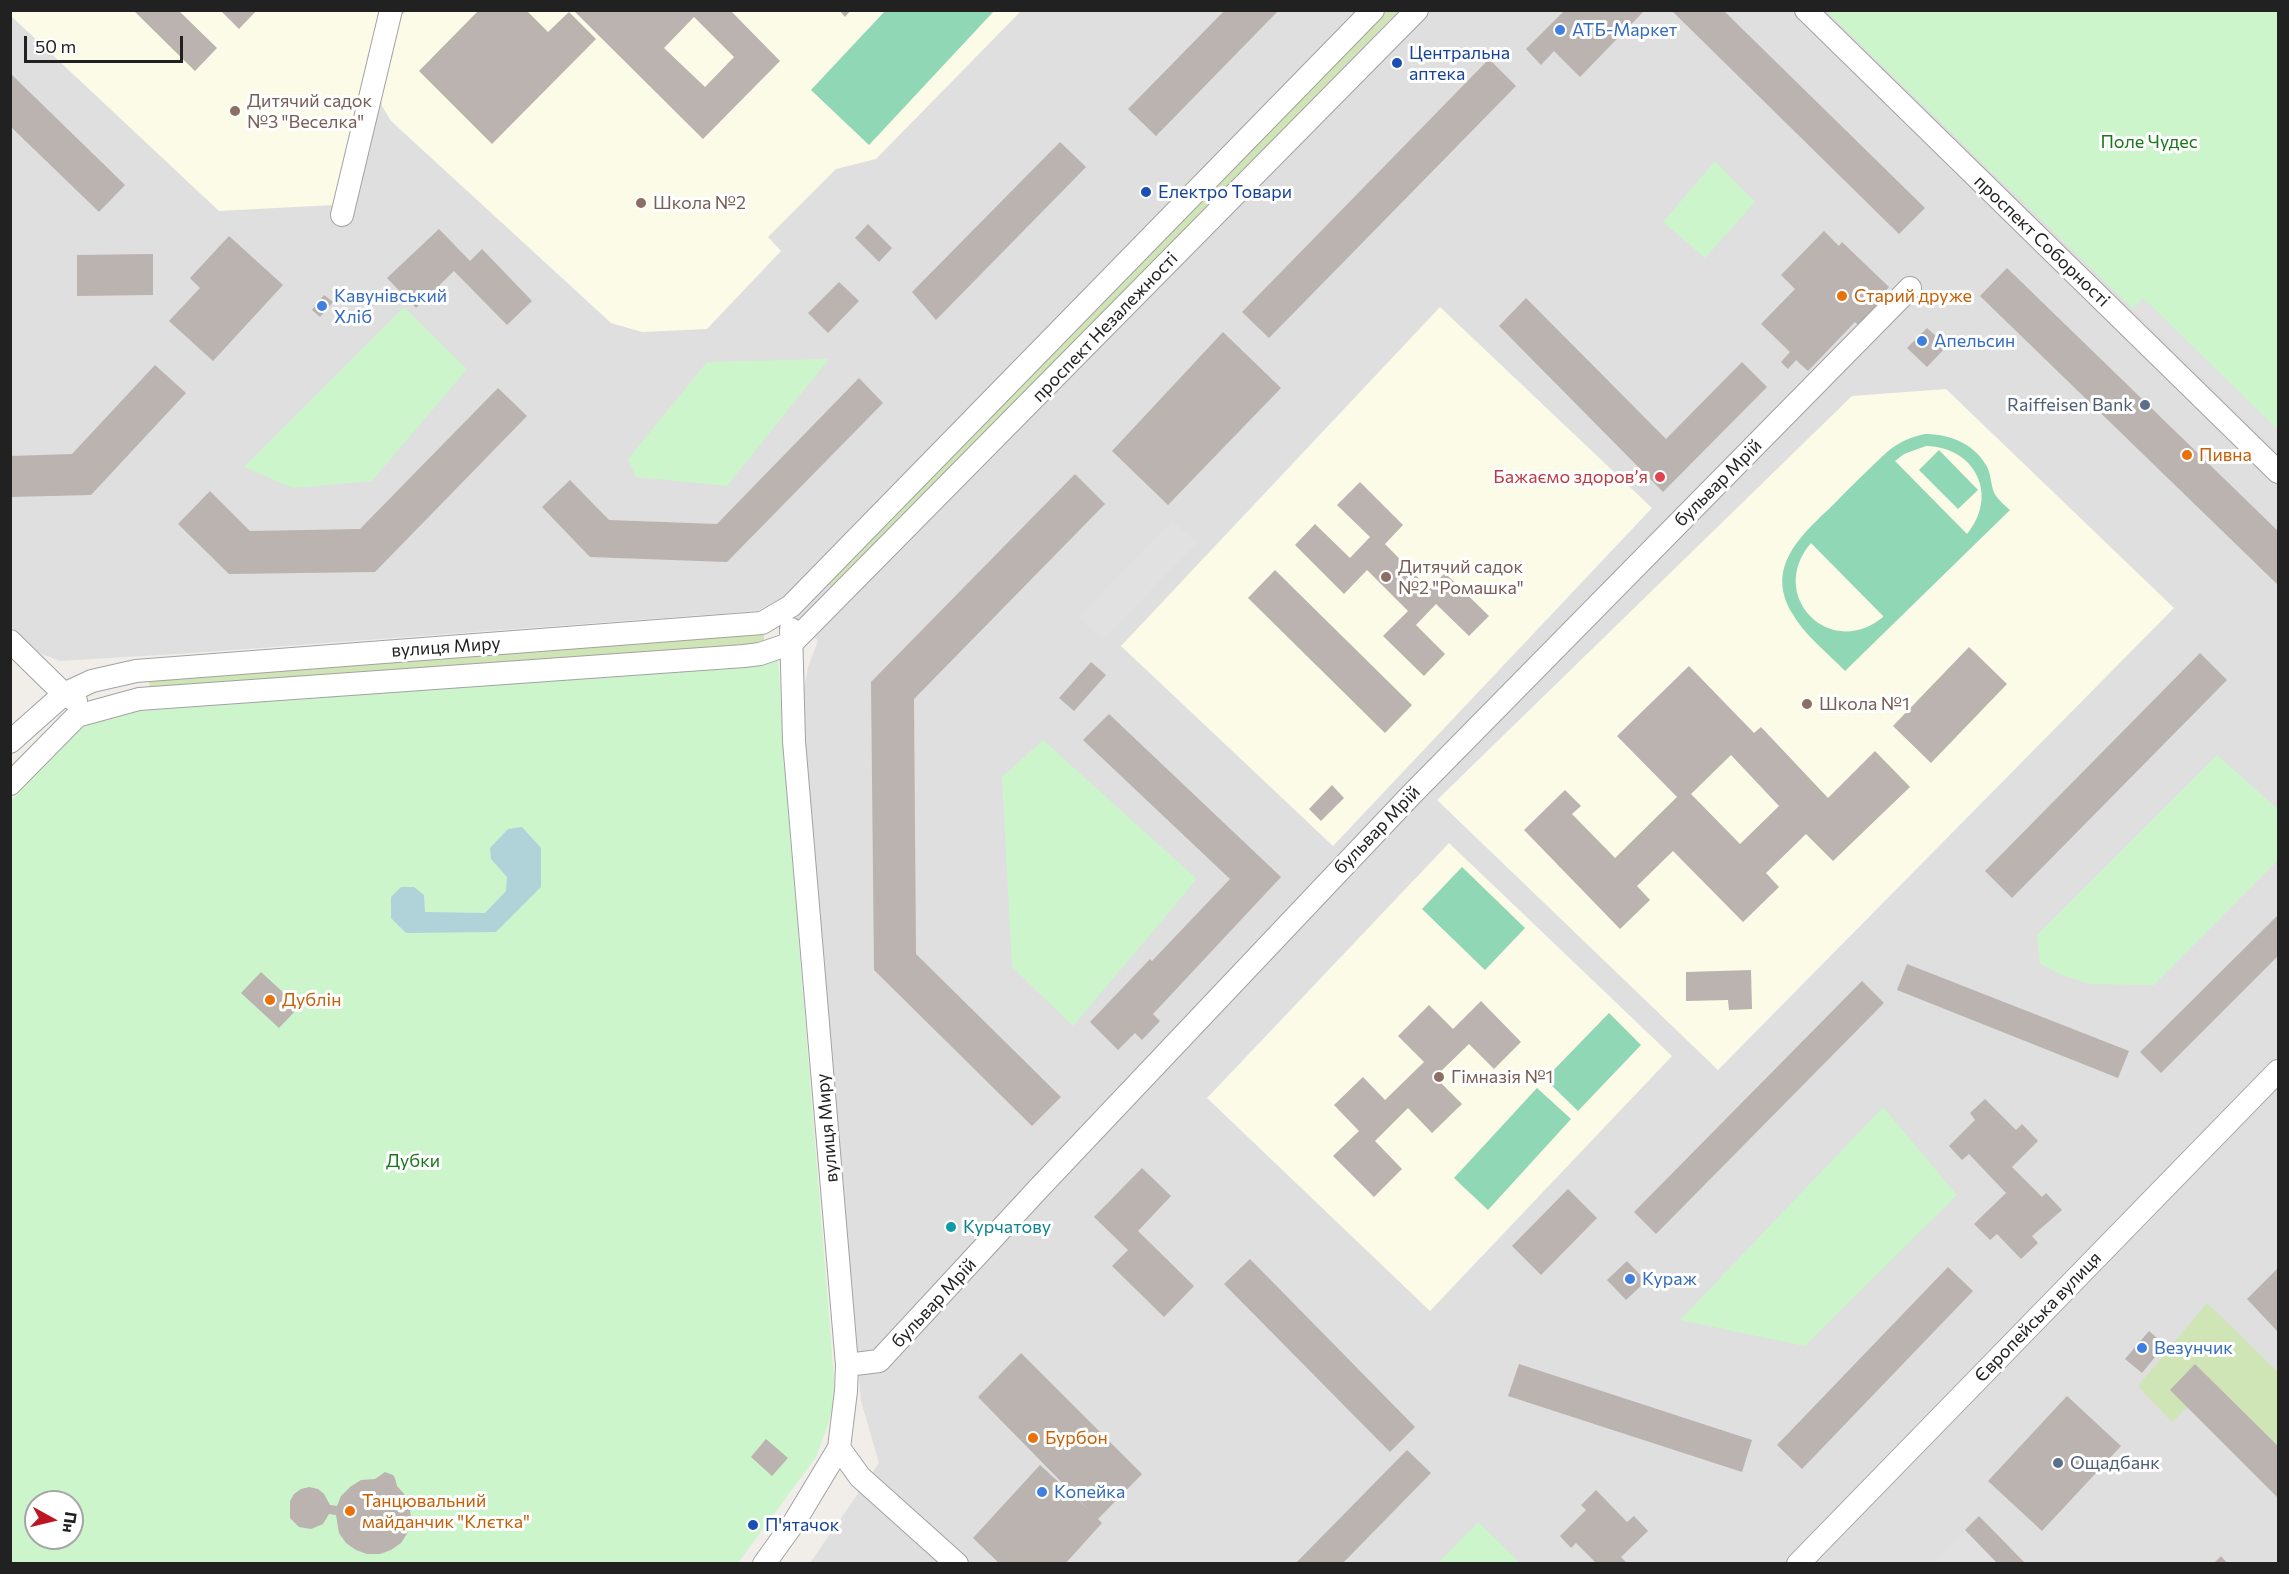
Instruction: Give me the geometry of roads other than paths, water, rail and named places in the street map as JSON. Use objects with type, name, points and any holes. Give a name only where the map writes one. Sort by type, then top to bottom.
[{"type":"street","points":[[342,215],[391,10]]},
{"type":"street","name":"проспект Незалежності","points":[[791,606],[1373,10]]},
{"type":"street","name":"проспект Незалежності","points":[[792,643],[1037,398],[1130,300],[1417,10]]},
{"type":"street","name":"проспект Соборності","points":[[1806,10],[2278,472]]},
{"type":"street","name":"бульвар Мрій","points":[[847,1365],[879,1361],[1396,810],[1910,288]]},
{"type":"street","name":"вулиця Миру","points":[[10,742],[64,694],[92,681],[136,672],[762,623],[791,606],[794,741],[847,1365],[839,1448]]},
{"type":"street","points":[[10,641],[64,694],[94,710]]},
{"type":"street","name":"вулиця Миру","points":[[10,784],[77,716],[139,699],[744,656],[760,654],[792,643]]},
{"type":"street","name":"Європейська вулиця","points":[[1798,1563],[2278,1071]]},
{"type":"street","points":[[764,1563],[795,1521],[839,1448],[860,1477],[957,1563]]},
{"type":"water","points":[[522,827],[541,848],[541,887],[496,932],[406,933],[391,918],[391,897],[401,887],[414,887],[424,895],[425,912],[485,913],[506,891],[507,877],[491,859],[490,848],[508,829]]},
{"type":"place","name":"АТБ-Маркет","points":[[1560,30]]},
{"type":"place","name":"Центральна аптека","points":[[1397,63]]},
{"type":"place","name":"Дитячий садок №3 \"Веселка\"","points":[[235,111]]},
{"type":"place","name":"Електро Товари","points":[[1146,192]]},
{"type":"place","name":"Школа №2","points":[[641,203]]},
{"type":"place","name":"Старий друже","points":[[1842,296]]},
{"type":"place","name":"Кавунівський Хліб","points":[[322,306]]},
{"type":"place","name":"Апельсин","points":[[1922,341]]},
{"type":"place","name":"Raiffeisen Bank","points":[[2145,405]]},
{"type":"place","name":"Пивна","points":[[2187,455]]},
{"type":"place","name":"Бажаємо здоровʼя","points":[[1660,477]]},
{"type":"place","name":"Дитячий садок №2 \"Ромашка\"","points":[[1386,577]]},
{"type":"place","name":"Школа №1","points":[[1807,704]]},
{"type":"place","name":"Дублін","points":[[270,1000]]},
{"type":"place","name":"Гімназія №1","points":[[1439,1077]]},
{"type":"place","name":"Курчатову","points":[[951,1227]]},
{"type":"place","name":"Кураж","points":[[1630,1279]]},
{"type":"place","name":"Везунчик","points":[[2142,1348]]},
{"type":"place","name":"Бурбон","points":[[1033,1438]]},
{"type":"place","name":"Ощадбанк","points":[[2058,1463]]},
{"type":"place","name":"Копейка","points":[[1042,1492]]},
{"type":"place","name":"Танцювальний майданчик \"Клєтка\"","points":[[350,1511]]},
{"type":"place","name":"П'ятачок","points":[[753,1525]]},
{"type":"park label","name":"Поле Чудес","points":[[2149,142]]},
{"type":"park label","name":"Дубки","points":[[413,1161]]}]
